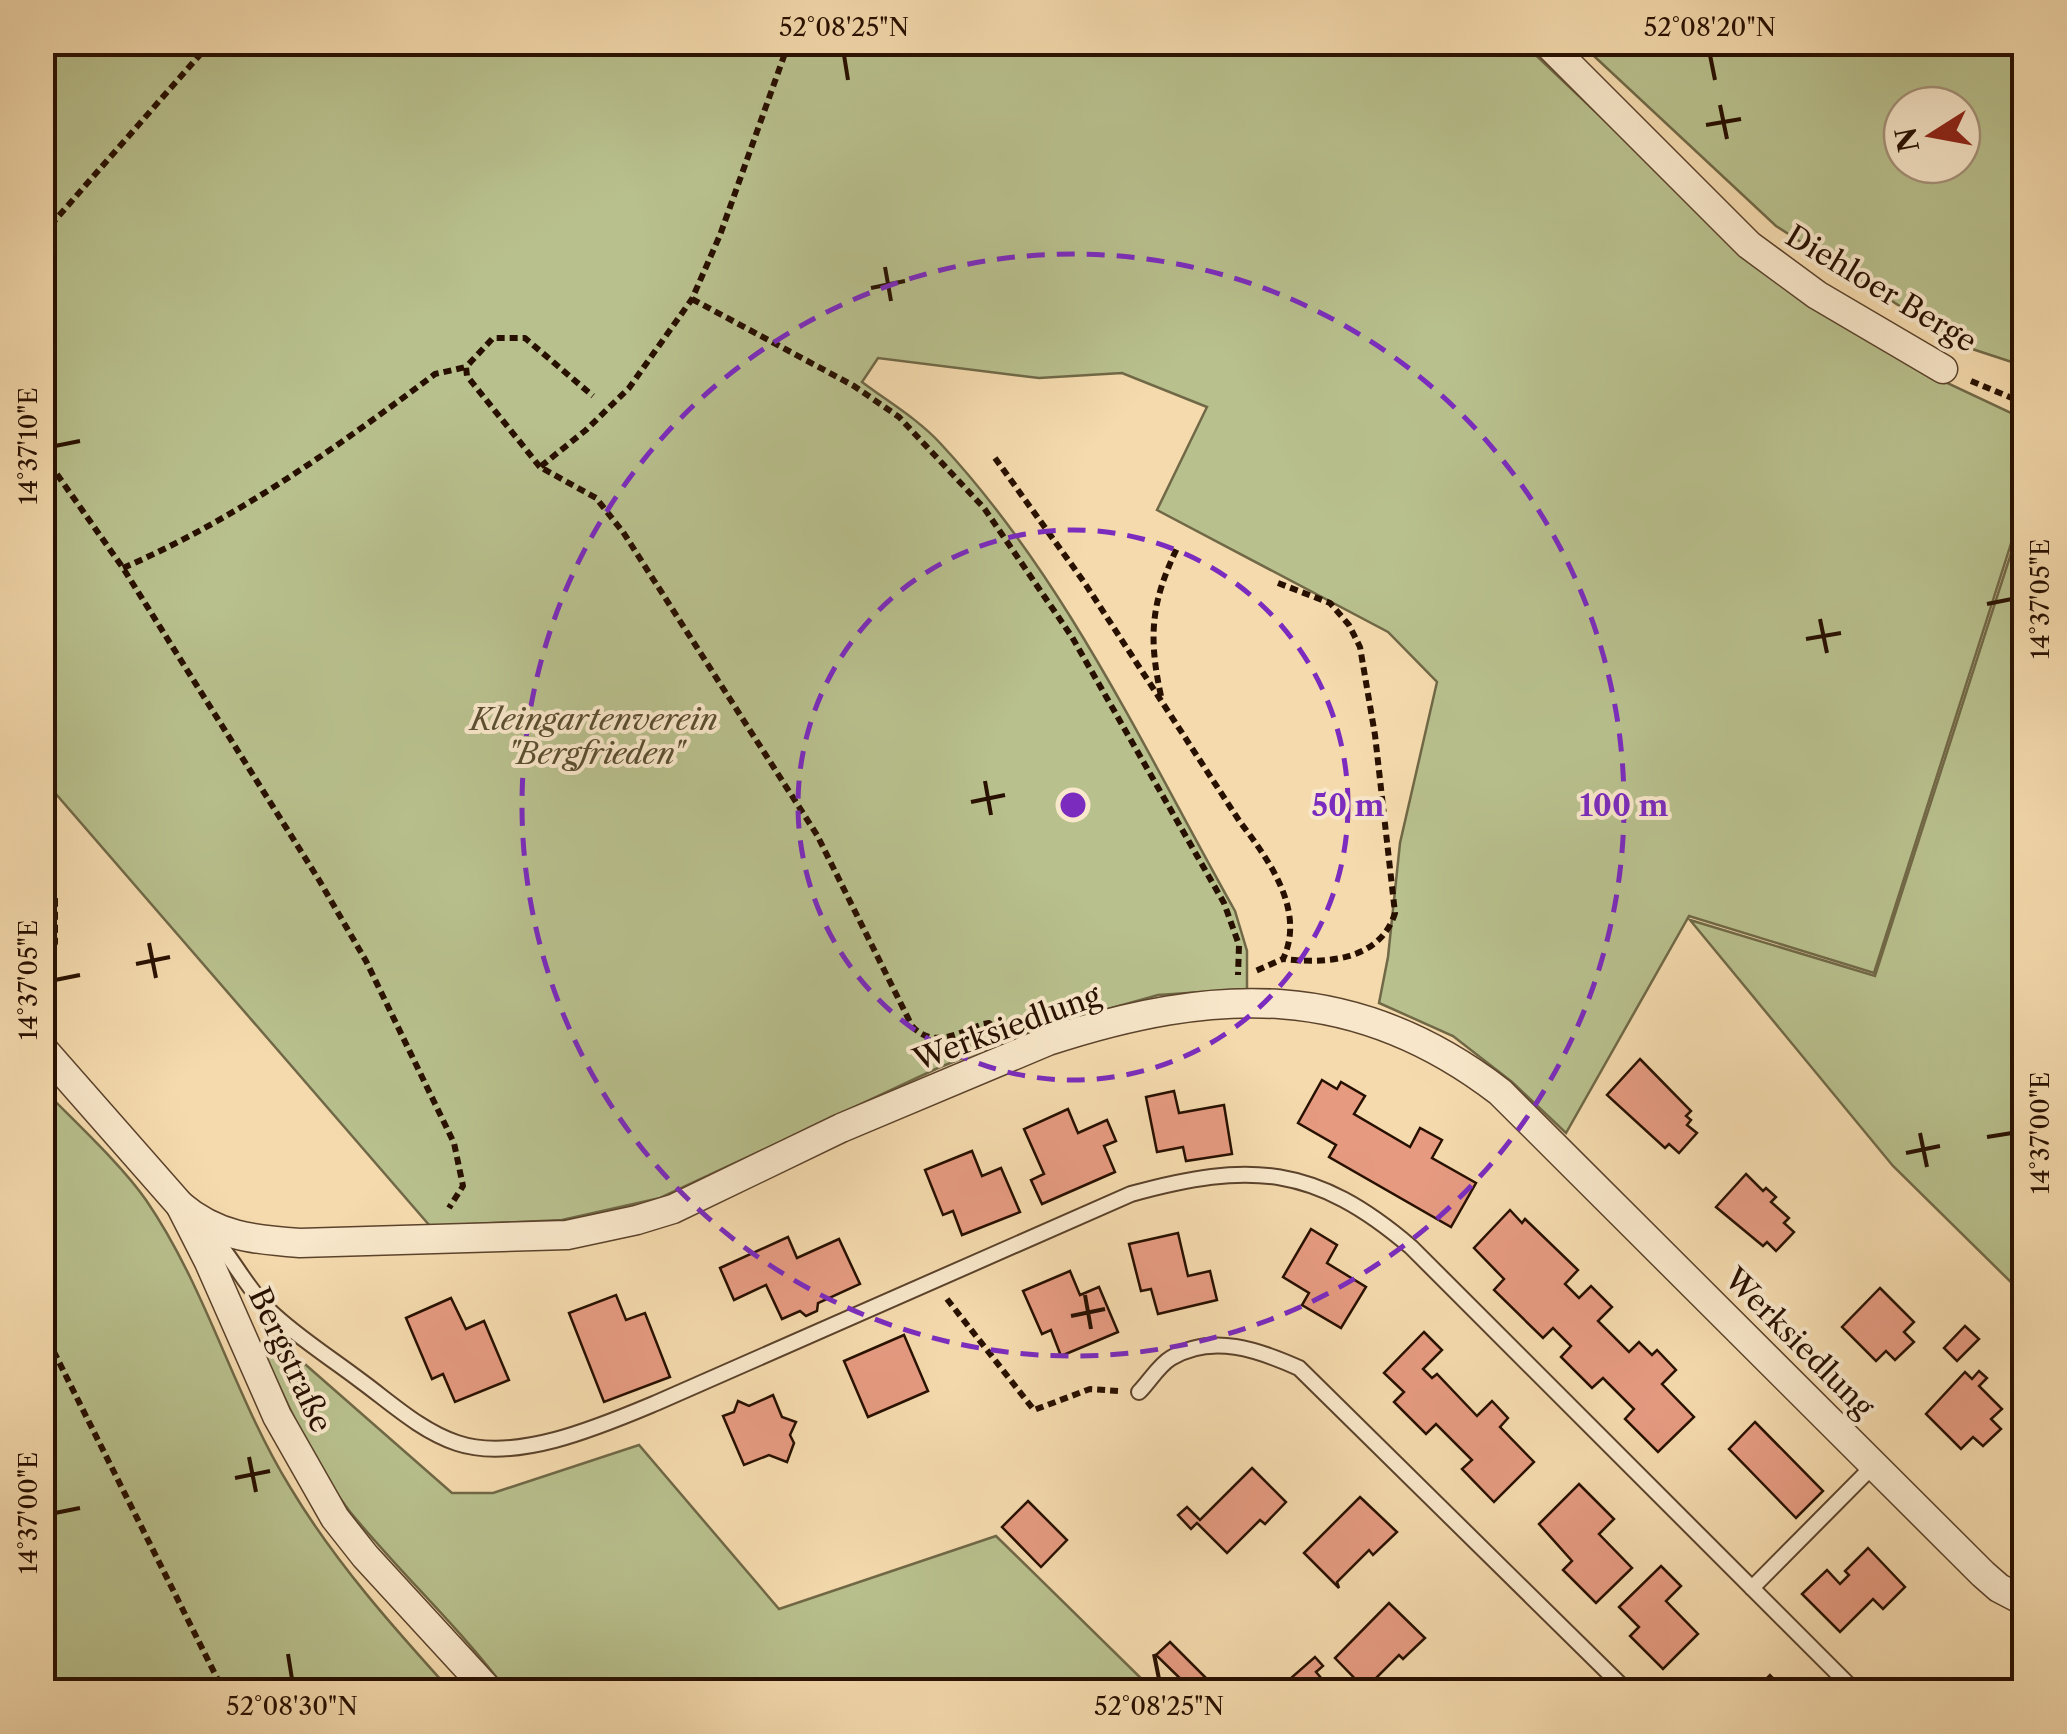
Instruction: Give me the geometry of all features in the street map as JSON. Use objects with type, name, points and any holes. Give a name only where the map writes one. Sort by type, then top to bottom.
[{"type":"street","name":"Diehloer Berge","points":[[1546,42],[1748,245],[1817,295],[1942,370]]},
{"type":"street","name":"Werksiedlung","points":[[189,1213],[228,1234],[262,1240],[566,1235],[638,1220],[673,1209],[841,1128],[1015,1055],[1081,1030],[1235,990],[1350,1016],[1427,1044],[1463,1064],[1500,1092],[1983,1574],[2024,1601]]},
{"type":"street","name":"Bergstraße","points":[[42,1048],[189,1213],[277,1416],[335,1518],[490,1692]]},
{"type":"lane","points":[[189,1213],[226,1250],[268,1310],[422,1426],[458,1444],[515,1446],[552,1440],[608,1423],[1105,1204],[1158,1187],[1238,1174],[1302,1180],[1333,1192],[1372,1215],[1411,1247],[1856,1692]]},
{"type":"lane","points":[[1139,1392],[1170,1359],[1198,1348],[1233,1346],[1267,1353],[1299,1368],[1628,1692]]},
{"type":"lane","name":"Werksiedlung","points":[[1752,1588],[1874,1465]]},
{"type":"path","points":[[42,235],[212,42]]},
{"type":"path","points":[[540,467],[629,388],[692,299],[720,235],[789,42]]},
{"type":"path","points":[[692,299],[854,386],[900,417],[984,508],[1072,637],[1224,903],[1239,945],[1235,990]]},
{"type":"path","points":[[122,568],[259,498],[435,374],[466,366],[493,338],[524,338],[593,396]]},
{"type":"path","points":[[466,366],[466,376],[540,467],[596,498],[624,532],[816,835],[912,1026],[920,1035],[932,1039],[989,1023],[1015,1055]]},
{"type":"path","name":"Diehloer Berge","points":[[1942,370],[2024,403]]},
{"type":"path","points":[[42,453],[122,568],[366,961],[454,1143],[463,1186],[423,1240]]},
{"type":"path","points":[[996,458],[1084,582],[1263,852],[1284,895],[1292,921],[1291,942],[1283,959],[1235,990]]},
{"type":"path","points":[[1163,702],[1153,658],[1152,625],[1156,599],[1178,546]]},
{"type":"path","points":[[1278,584],[1330,603],[1349,625],[1360,647],[1375,735],[1395,913],[1380,941],[1343,959],[1319,964],[1283,959]]},
{"type":"path","points":[[42,835],[55,899],[55,943],[42,959]]},
{"type":"path","points":[[932,1281],[1034,1410],[1090,1389],[1139,1392]]},
{"type":"path","points":[[42,1328],[224,1692]]},
{"type":"green space","name":"Kleingartenverein \"Bergfrieden\"","points":[[42,43],[1523,43],[1693,204],[1928,374],[2024,419],[2024,503],[1874,973],[1689,916],[1566,1133],[1512,1082],[1453,1036],[1379,1003],[1400,843],[1437,682],[1388,632],[1157,510],[1207,407],[1122,373],[1039,378],[878,358],[862,382],[931,434],[985,495],[1027,551],[1101,668],[1235,911],[1247,951],[1247,989],[1158,995],[1030,1031],[938,1068],[660,1198],[562,1220],[430,1226],[43,779]]},
{"type":"green space","points":[[1580,43],[2024,43],[2024,366],[1960,345],[1776,226]]},
{"type":"green space","points":[[2024,513],[2024,1295],[1893,1166],[1690,920],[1875,976]]},
{"type":"green space","points":[[42,1088],[111,1157],[146,1200],[204,1306],[270,1452],[307,1515],[345,1568],[451,1691],[43,1691]]},
{"type":"green space","points":[[274,1337],[452,1493],[493,1493],[639,1445],[779,1609],[996,1536],[1154,1691],[507,1691],[337,1494],[301,1432],[260,1344]]},
{"type":"building","points":[[1640,1059],[1691,1111],[1686,1116],[1691,1120],[1687,1125],[1697,1133],[1679,1153],[1669,1144],[1665,1148],[1607,1095]]},
{"type":"building","points":[[1322,1080],[1337,1089],[1341,1082],[1365,1096],[1354,1114],[1410,1147],[1420,1128],[1442,1140],[1432,1158],[1476,1183],[1451,1227],[1329,1157],[1336,1145],[1298,1123]]},
{"type":"building","points":[[1174,1091],[1179,1113],[1224,1105],[1232,1154],[1186,1161],[1183,1147],[1157,1152],[1146,1097]]},
{"type":"building","points":[[1068,1109],[1078,1133],[1107,1120],[1116,1141],[1104,1146],[1115,1172],[1042,1204],[1031,1180],[1044,1174],[1024,1129]]},
{"type":"building","points":[[972,1151],[982,1176],[1001,1168],[1020,1212],[962,1235],[953,1211],[943,1215],[925,1170]]},
{"type":"building","points":[[1746,1174],[1763,1191],[1766,1188],[1776,1197],[1771,1202],[1789,1218],[1784,1223],[1794,1232],[1776,1251],[1767,1242],[1763,1246],[1716,1207]]},
{"type":"building","points":[[1510,1210],[1522,1223],[1525,1219],[1578,1270],[1565,1284],[1579,1298],[1591,1286],[1612,1307],[1598,1321],[1629,1352],[1639,1342],[1652,1355],[1657,1350],[1676,1370],[1662,1384],[1694,1417],[1658,1452],[1625,1419],[1634,1409],[1603,1378],[1592,1388],[1561,1357],[1571,1346],[1553,1328],[1543,1338],[1494,1290],[1504,1279],[1474,1248]]},
{"type":"building","points":[[1311,1229],[1337,1245],[1327,1263],[1366,1287],[1341,1328],[1302,1305],[1309,1293],[1283,1277]]},
{"type":"building","points":[[1178,1233],[1188,1276],[1210,1271],[1217,1300],[1158,1314],[1151,1289],[1141,1291],[1129,1244]]},
{"type":"building","points":[[788,1237],[797,1258],[839,1239],[860,1284],[818,1303],[817,1311],[806,1316],[800,1311],[782,1319],[766,1285],[734,1300],[720,1268]]},
{"type":"building","points":[[1070,1271],[1080,1295],[1099,1287],[1118,1332],[1061,1356],[1051,1330],[1042,1334],[1023,1291]]},
{"type":"building","points":[[1880,1288],[1914,1322],[1904,1332],[1914,1342],[1895,1360],[1886,1351],[1876,1361],[1842,1327]]},
{"type":"building","points":[[616,1295],[626,1320],[645,1313],[670,1377],[604,1402],[569,1313]]},
{"type":"building","points":[[451,1298],[466,1329],[484,1321],[509,1380],[455,1402],[443,1374],[432,1379],[406,1318]]},
{"type":"building","points":[[1965,1326],[1979,1339],[1957,1361],[1944,1348]]},
{"type":"building","points":[[1424,1332],[1442,1350],[1423,1369],[1432,1378],[1437,1374],[1477,1416],[1492,1401],[1508,1418],[1500,1427],[1534,1462],[1494,1502],[1462,1469],[1472,1460],[1436,1424],[1426,1434],[1394,1402],[1404,1392],[1384,1373]]},
{"type":"building","points":[[904,1335],[928,1391],[868,1417],[844,1361]]},
{"type":"building","points":[[1979,1371],[1987,1378],[1979,1386],[2002,1409],[1991,1419],[2001,1429],[1983,1446],[1973,1437],[1961,1449],[1926,1414],[1965,1372],[1972,1379]]},
{"type":"building","points":[[773,1395],[782,1417],[796,1422],[787,1462],[769,1455],[744,1465],[723,1416],[734,1412],[738,1401],[749,1406]]},
{"type":"building","points":[[1755,1422],[1823,1491],[1796,1518],[1729,1449]]},
{"type":"building","points":[[1252,1468],[1286,1502],[1265,1524],[1260,1520],[1227,1553],[1197,1523],[1191,1529],[1178,1515],[1187,1507],[1200,1520]]},
{"type":"building","points":[[1579,1484],[1614,1519],[1599,1534],[1632,1568],[1596,1603],[1563,1570],[1572,1561],[1539,1524]]},
{"type":"building","points":[[1360,1497],[1397,1532],[1373,1555],[1369,1550],[1337,1582],[1339,1588],[1304,1553]]},
{"type":"building","points":[[1028,1501],[1067,1540],[1041,1567],[1002,1527]]},
{"type":"building","points":[[1868,1548],[1905,1587],[1883,1609],[1873,1599],[1840,1632],[1802,1594],[1827,1570],[1840,1584],[1849,1575],[1845,1571]]},
{"type":"building","points":[[1661,1566],[1681,1586],[1666,1601],[1698,1634],[1663,1669],[1630,1636],[1639,1627],[1619,1607]]},
{"type":"building","points":[[1389,1603],[1425,1638],[1403,1659],[1399,1655],[1367,1687],[1371,1691],[1368,1692],[1335,1658]]},
{"type":"building","points":[[1170,1642],[1220,1692],[1194,1692],[1156,1655]]},
{"type":"building","points":[[1315,1657],[1323,1666],[1316,1672],[1322,1679],[1304,1692],[1291,1678]]},
{"type":"building","points":[[1770,1675],[1786,1692],[1753,1692]]},
{"type":"building","points":[[1951,1679],[1963,1692],[1938,1692]]}]
